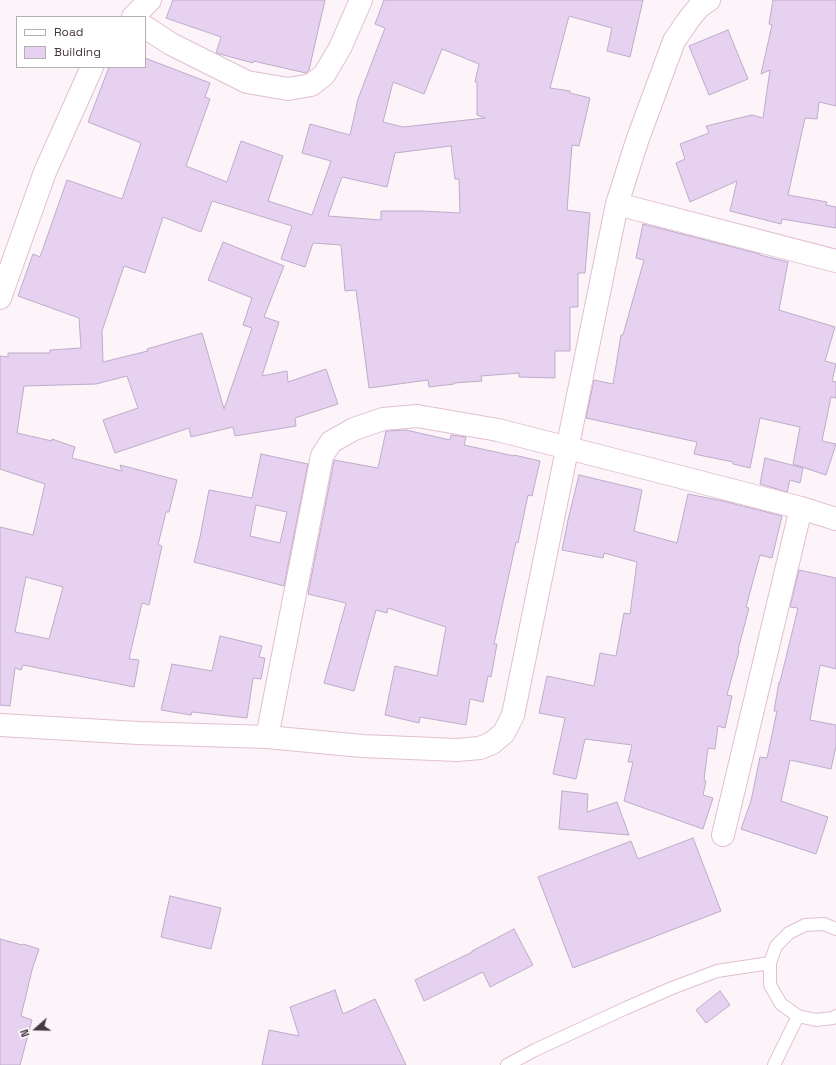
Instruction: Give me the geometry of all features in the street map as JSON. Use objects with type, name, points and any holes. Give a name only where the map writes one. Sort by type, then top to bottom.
[{"type":"street","points":[[134,16],[150,0]]},
{"type":"street","points":[[146,28],[171,44],[247,82],[288,89],[311,85],[324,75],[340,48],[361,0]]},
{"type":"street","points":[[0,726],[138,733],[267,737],[362,746],[457,750],[480,748],[492,743],[504,733],[513,715],[617,204],[637,141],[674,41],[699,7],[709,0]]},
{"type":"street","points":[[0,298],[45,172],[92,68]]},
{"type":"street","points":[[617,204],[836,261]]},
{"type":"street","points":[[267,737],[322,456],[331,442],[354,429],[383,419],[417,416],[498,430],[801,508],[836,519]]},
{"type":"street","points":[[723,835],[801,508]]},
{"type":"lane","points":[[836,929],[824,924],[805,925],[789,933],[776,946],[770,963],[770,984],[781,1004],[798,1016],[816,1020],[833,1018],[836,1016]]},
{"type":"lane","points":[[507,1065],[535,1050],[672,988],[717,971],[770,963]]},
{"type":"lane","points":[[774,1065],[798,1016]]},
{"type":"building","points":[[173,0],[325,0],[309,70],[306,73],[253,61],[253,63],[216,53],[221,37],[166,18]]},
{"type":"building","points":[[384,0],[643,0],[630,57],[607,51],[612,28],[569,16],[550,88],[570,91],[570,93],[590,98],[579,146],[572,145],[567,210],[590,213],[585,273],[578,273],[578,307],[570,307],[570,351],[555,351],[555,378],[519,377],[519,373],[481,376],[482,381],[429,387],[428,380],[369,388],[356,290],[345,291],[341,245],[313,243],[305,267],[281,259],[292,226],[212,201],[201,232],[163,217],[145,273],[124,266],[102,331],[103,362],[148,351],[147,349],[202,333],[224,409],[252,328],[243,325],[252,298],[208,280],[223,242],[284,266],[264,317],[279,322],[262,376],[287,371],[288,382],[326,369],[338,404],[295,418],[296,426],[235,436],[233,427],[191,437],[189,428],[115,453],[103,420],[138,408],[127,376],[96,384],[24,386],[17,433],[52,441],[52,439],[75,447],[72,458],[122,471],[120,465],[177,480],[169,512],[166,512],[158,545],[162,546],[149,605],[142,603],[129,659],[139,660],[134,687],[23,665],[21,670],[15,668],[10,706],[0,705],[0,527],[33,535],[45,484],[0,469],[0,356],[8,357],[8,353],[50,353],[50,350],[81,348],[79,318],[18,296],[33,254],[40,257],[67,180],[122,199],[141,143],[88,122],[109,68],[146,68],[146,58],[210,83],[205,97],[210,99],[186,166],[227,182],[241,141],[283,156],[268,201],[312,215],[331,161],[302,153],[310,124],[350,135],[358,99],[385,28],[375,24]],"holes":[[[442,49],[479,64],[475,82],[477,82],[477,115],[485,118],[403,127],[383,122],[393,82],[424,94]],[[451,146],[455,179],[459,179],[460,213],[381,211],[381,220],[328,216],[342,177],[387,187],[395,153]],[[26,577],[63,587],[49,639],[15,632]]]},
{"type":"building","points":[[773,0],[836,0],[836,106],[819,102],[817,119],[805,118],[788,195],[827,202],[826,205],[836,207],[836,228],[782,219],[781,224],[730,211],[737,181],[690,202],[676,163],[685,159],[680,144],[709,133],[706,126],[752,115],[763,118],[770,70],[761,74],[772,25],[769,24]]},
{"type":"building","points":[[728,30],[748,79],[709,95],[689,46]]},
{"type":"building","points":[[643,224],[788,262],[779,310],[835,327],[825,361],[836,364],[832,381],[836,382],[836,398],[831,397],[822,441],[836,444],[826,475],[793,464],[800,427],[760,418],[750,468],[733,464],[733,462],[694,454],[697,442],[586,418],[594,380],[613,384],[621,335],[623,335],[644,260],[636,258]]},
{"type":"building","points":[[406,430],[450,440],[451,435],[466,437],[464,445],[540,461],[532,496],[528,495],[518,543],[516,542],[494,644],[497,644],[491,677],[488,676],[483,702],[470,699],[466,725],[420,717],[419,723],[385,715],[395,666],[437,676],[446,627],[388,608],[387,613],[376,610],[354,691],[324,683],[346,603],[308,594],[334,460],[378,468],[386,431]]},
{"type":"building","points":[[261,454],[308,464],[284,586],[194,562],[209,490],[252,498]],"holes":[[[256,505],[287,512],[280,543],[250,536]]]},
{"type":"building","points":[[765,458],[803,468],[800,483],[790,480],[787,492],[760,484]]},
{"type":"building","points":[[579,475],[642,490],[634,531],[677,543],[688,494],[719,500],[782,516],[772,558],[760,555],[746,607],[749,608],[727,695],[732,696],[725,728],[718,726],[715,749],[708,748],[704,780],[706,781],[703,795],[713,798],[703,829],[624,801],[633,762],[628,762],[632,745],[585,739],[576,779],[553,774],[565,718],[539,713],[547,676],[594,686],[600,653],[616,656],[624,613],[630,614],[637,562],[604,553],[603,558],[562,550]]},
{"type":"building","points":[[799,570],[836,578],[836,669],[820,665],[810,720],[836,725],[836,746],[831,769],[790,760],[781,801],[828,817],[816,854],[741,829],[751,801],[760,757],[767,758],[777,711],[774,711],[779,682],[798,608],[790,607]]},
{"type":"building","points":[[220,636],[262,646],[259,657],[265,658],[261,679],[253,678],[247,718],[192,712],[191,715],[161,710],[172,664],[212,671]]},
{"type":"building","points":[[562,791],[588,794],[587,812],[617,802],[629,835],[559,829]]},
{"type":"building","points":[[693,838],[721,911],[573,968],[538,877],[631,841],[638,859]]},
{"type":"building","points":[[170,896],[221,908],[211,949],[161,937]]},
{"type":"building","points":[[514,929],[533,965],[490,987],[483,972],[424,1001],[415,980],[472,952]]},
{"type":"building","points":[[0,939],[39,949],[32,970],[21,1016],[32,1020],[20,1065],[0,1065]]},
{"type":"building","points":[[335,990],[343,1014],[375,999],[406,1065],[262,1065],[269,1030],[299,1036],[290,1007]]},
{"type":"building","points":[[720,991],[730,1005],[706,1023],[696,1010]]}]
